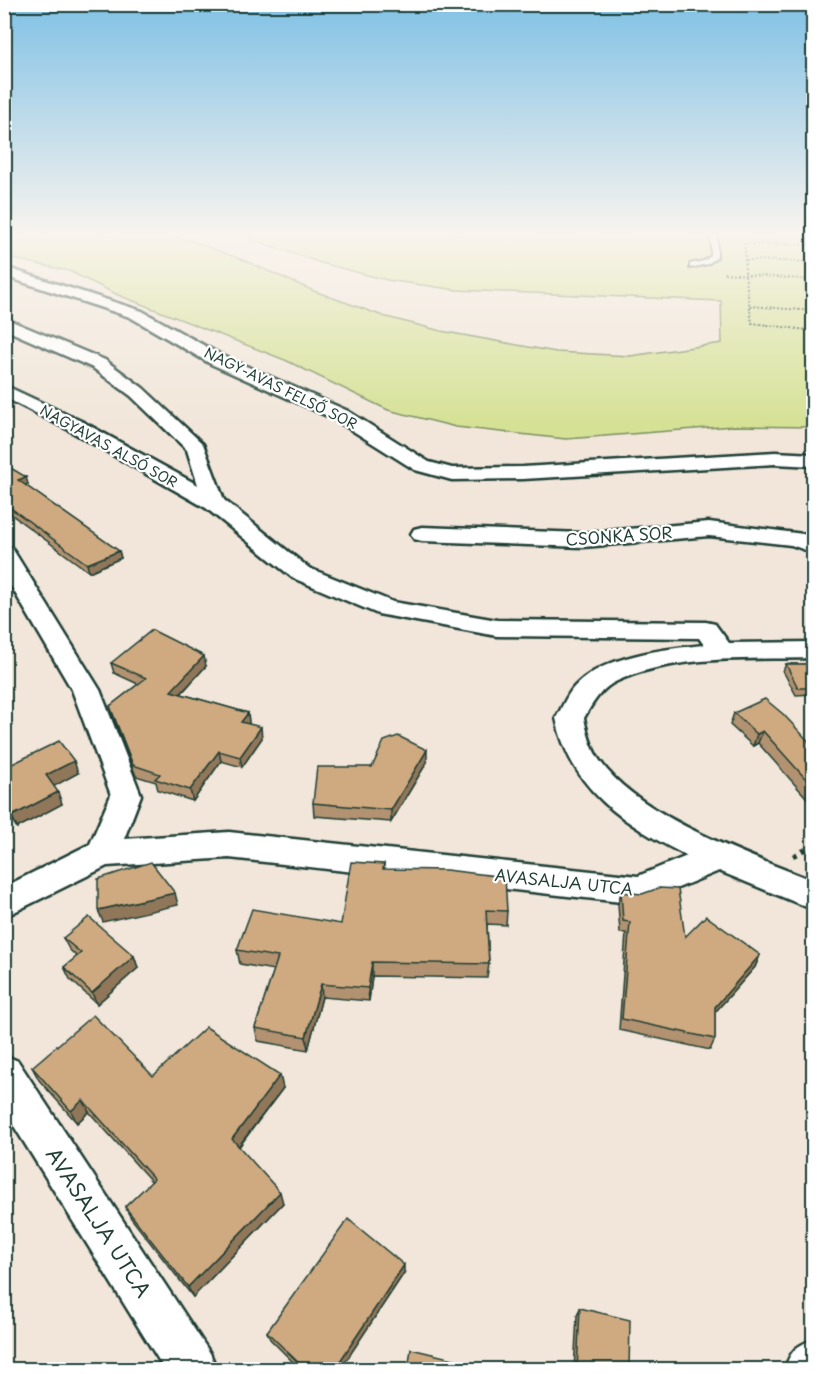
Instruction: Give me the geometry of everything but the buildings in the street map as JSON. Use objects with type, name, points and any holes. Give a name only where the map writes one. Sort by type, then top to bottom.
[{"type":"street","name":"NAGY-AVAS FELSŐ SOR","points":[[87,298],[136,314],[217,360],[341,415],[422,466],[452,474],[775,458],[813,460]]},
{"type":"street","points":[[4,323],[99,364],[137,392],[196,448],[214,503]]},
{"type":"street","name":"NAGYAVAS ALSÓ SOR","points":[[4,390],[76,426],[214,503],[301,573],[387,609],[497,628],[706,630],[722,652]]},
{"type":"street","name":"CSONKA SOR","points":[[422,534],[583,540],[709,529],[795,539],[813,546]]},
{"type":"street","points":[[4,553],[86,690],[126,795],[102,853]]},
{"type":"street","points":[[813,650],[722,652],[661,658],[606,675],[584,693],[570,718],[575,743],[594,775],[640,815],[721,856],[813,896]]},
{"type":"street","name":"AVASALJA UTCA","points":[[4,903],[102,853],[230,845],[639,890],[721,856]]},
{"type":"street","name":"AVASALJA UTCA","points":[[4,1074],[193,1370]]},
{"type":"street","points":[[808,1370],[813,1363]]},
{"type":"path","points":[[749,298],[752,322],[813,332]]},
{"type":"path","points":[[750,306],[813,311]]},
{"type":"green space","points":[[126,298],[334,298],[383,316],[441,331],[556,352],[630,356],[722,343],[721,301],[652,298],[813,298],[813,427],[733,426],[566,439],[456,427],[388,410],[285,360]]}]
